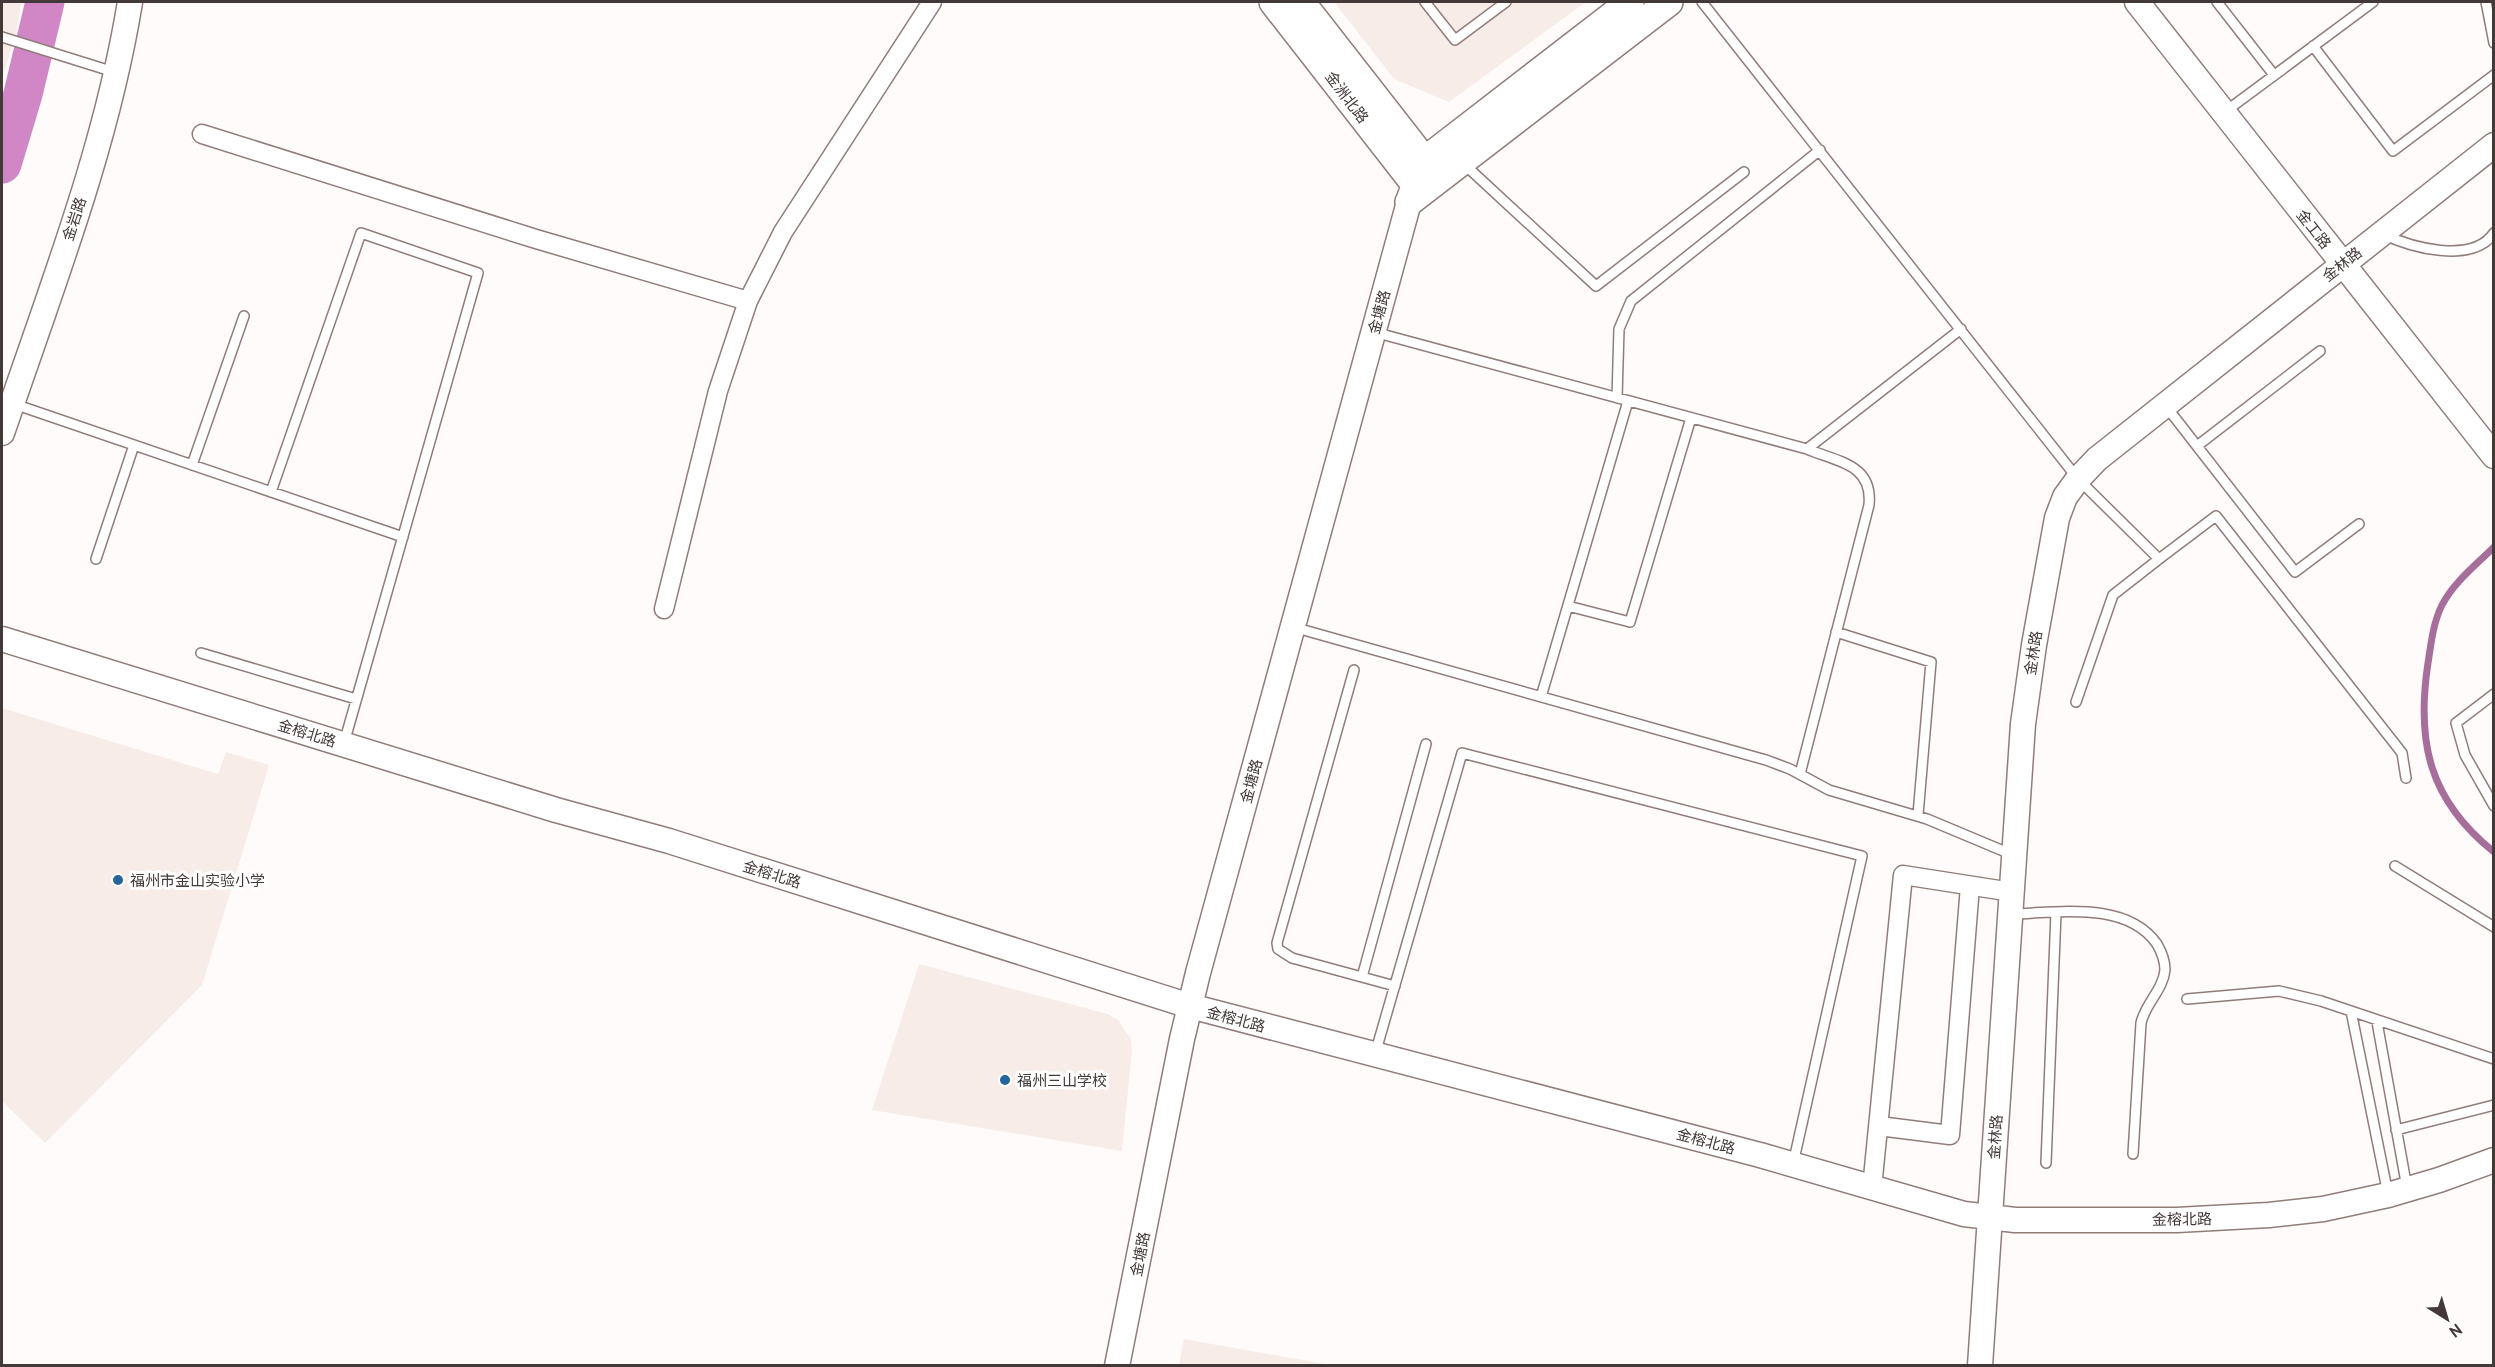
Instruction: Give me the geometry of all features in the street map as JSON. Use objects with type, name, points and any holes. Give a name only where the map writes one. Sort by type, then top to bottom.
[{"type":"main road","name":"金洲北路","points":[[1273,2],[1422,184]]},
{"type":"main road","name":"金洲北路","points":[[1301,2],[1422,184]]},
{"type":"main road","points":[[1422,184],[1630,2]]},
{"type":"main road","points":[[1422,184],[1461,161],[1669,2]]},
{"type":"street","name":"金岩路","points":[[2,433],[80,200],[117,73],[130,2]]},
{"type":"street","points":[[664,609],[718,391],[748,301],[783,232],[932,2]]},
{"type":"street","name":"金工路","points":[[2137,2],[2493,456]]},
{"type":"street","points":[[202,134],[536,239],[748,301]]},
{"type":"street","name":"金林路","points":[[1980,1365],[1988,1218],[2023,724],[2034,645],[2057,518],[2065,497],[2097,459],[2493,145]]},
{"type":"street","name":"金塘路","points":[[1118,1365],[1190,1006],[1374,332],[1422,184]]},
{"type":"street","name":"金榕北路","points":[[2,639],[343,745],[669,842],[1190,1006],[1792,1164],[1954,1211],[1988,1218],[2015,1220],[2220,1219],[2323,1209],[2398,1192],[2493,1160]]},
{"type":"street","points":[[1872,1188],[1903,875],[1970,885],[2011,903]]},
{"type":"street","points":[[1879,1125],[1950,1134],[1970,885]]},
{"type":"lane","points":[[1425,2],[1455,40],[1506,2]]},
{"type":"lane","points":[[1702,2],[2078,479],[2159,559]]},
{"type":"lane","points":[[2217,2],[2274,75]]},
{"type":"lane","points":[[2223,112],[2373,2]]},
{"type":"lane","points":[[2486,2],[2493,43]]},
{"type":"lane","points":[[2,49],[3,38],[117,73]]},
{"type":"lane","points":[[2313,46],[2393,151],[2493,75]]},
{"type":"lane","points":[[1617,398],[1619,329],[1631,301],[1820,150]]},
{"type":"lane","points":[[1461,161],[1596,286],[1744,172]]},
{"type":"lane","points":[[271,492],[361,233],[478,273],[343,745]]},
{"type":"lane","points":[[2381,233],[2412,247],[2437,251],[2478,246],[2493,233]]},
{"type":"lane","points":[[192,465],[244,316]]},
{"type":"lane","points":[[1807,449],[1961,329]]},
{"type":"lane","points":[[1374,332],[1807,449],[1860,470],[1870,494],[1800,774]]},
{"type":"lane","points":[[2197,446],[2319,351]]},
{"type":"lane","points":[[1541,697],[1628,401]]},
{"type":"lane","points":[[12,403],[403,537]]},
{"type":"lane","points":[[2165,404],[2295,572],[2359,524]]},
{"type":"lane","points":[[1568,606],[1630,622],[1691,418]]},
{"type":"lane","points":[[96,559],[134,445]]},
{"type":"lane","points":[[2076,702],[2113,595],[2216,516],[2402,753],[2406,778]]},
{"type":"lane","points":[[1293,627],[1766,760],[1800,774],[1829,790],[1918,816],[2015,856]]},
{"type":"lane","points":[[1836,632],[1931,662],[1918,816]]},
{"type":"lane","points":[[201,653],[356,699]]},
{"type":"lane","points":[[1354,670],[1277,943],[1278,949],[1292,958],[1395,986]]},
{"type":"lane","points":[[2493,694],[2456,723],[2465,754],[2493,806]]},
{"type":"lane","points":[[1362,977],[1426,744]]},
{"type":"lane","points":[[1375,1054],[1462,753],[1862,856],[1792,1164]]},
{"type":"lane","points":[[2395,866],[2493,927]]},
{"type":"lane","points":[[2011,903],[2056,914],[2109,915],[2130,922],[2150,936],[2163,957],[2164,976],[2144,1010],[2141,1023],[2133,1154]]},
{"type":"lane","points":[[2046,1163],[2056,914]]},
{"type":"lane","points":[[2187,999],[2279,991],[2351,1011],[2377,1022],[2493,1059]]},
{"type":"lane","points":[[2351,1011],[2398,1192]]},
{"type":"lane","points":[[2377,1022],[2396,1130],[2398,1192]]},
{"type":"lane","points":[[2396,1130],[2493,1105]]},
{"type":"shaded area","points":[[2,2],[21,2],[17,30],[2,79]]},
{"type":"shaded area","points":[[1334,2],[1586,2],[1449,102],[1394,79]]},
{"type":"shaded area","name":"福州市金山实验小学","points":[[2,708],[218,774],[226,752],[269,765],[202,985],[45,1143],[2,1101]]},
{"type":"shaded area","name":"福州三山学校","points":[[919,964],[1108,1014],[1118,1020],[1131,1039],[1132,1050],[1122,1151],[872,1110]]},
{"type":"shaded area","points":[[1184,1339],[1330,1365],[1179,1365]]},
{"type":"waterway","points":[[2,164],[23,94],[45,2]]},
{"type":"waterway","points":[[2494,547],[2459,581],[2442,605],[2436,619],[2428,663],[2424,719],[2426,744],[2441,790],[2455,812],[2472,832],[2494,852]]},
{"type":"place","name":"福州市金山实验小学","points":[[118,880]]},
{"type":"place","name":"福州三山学校","points":[[1005,1080]]}]
